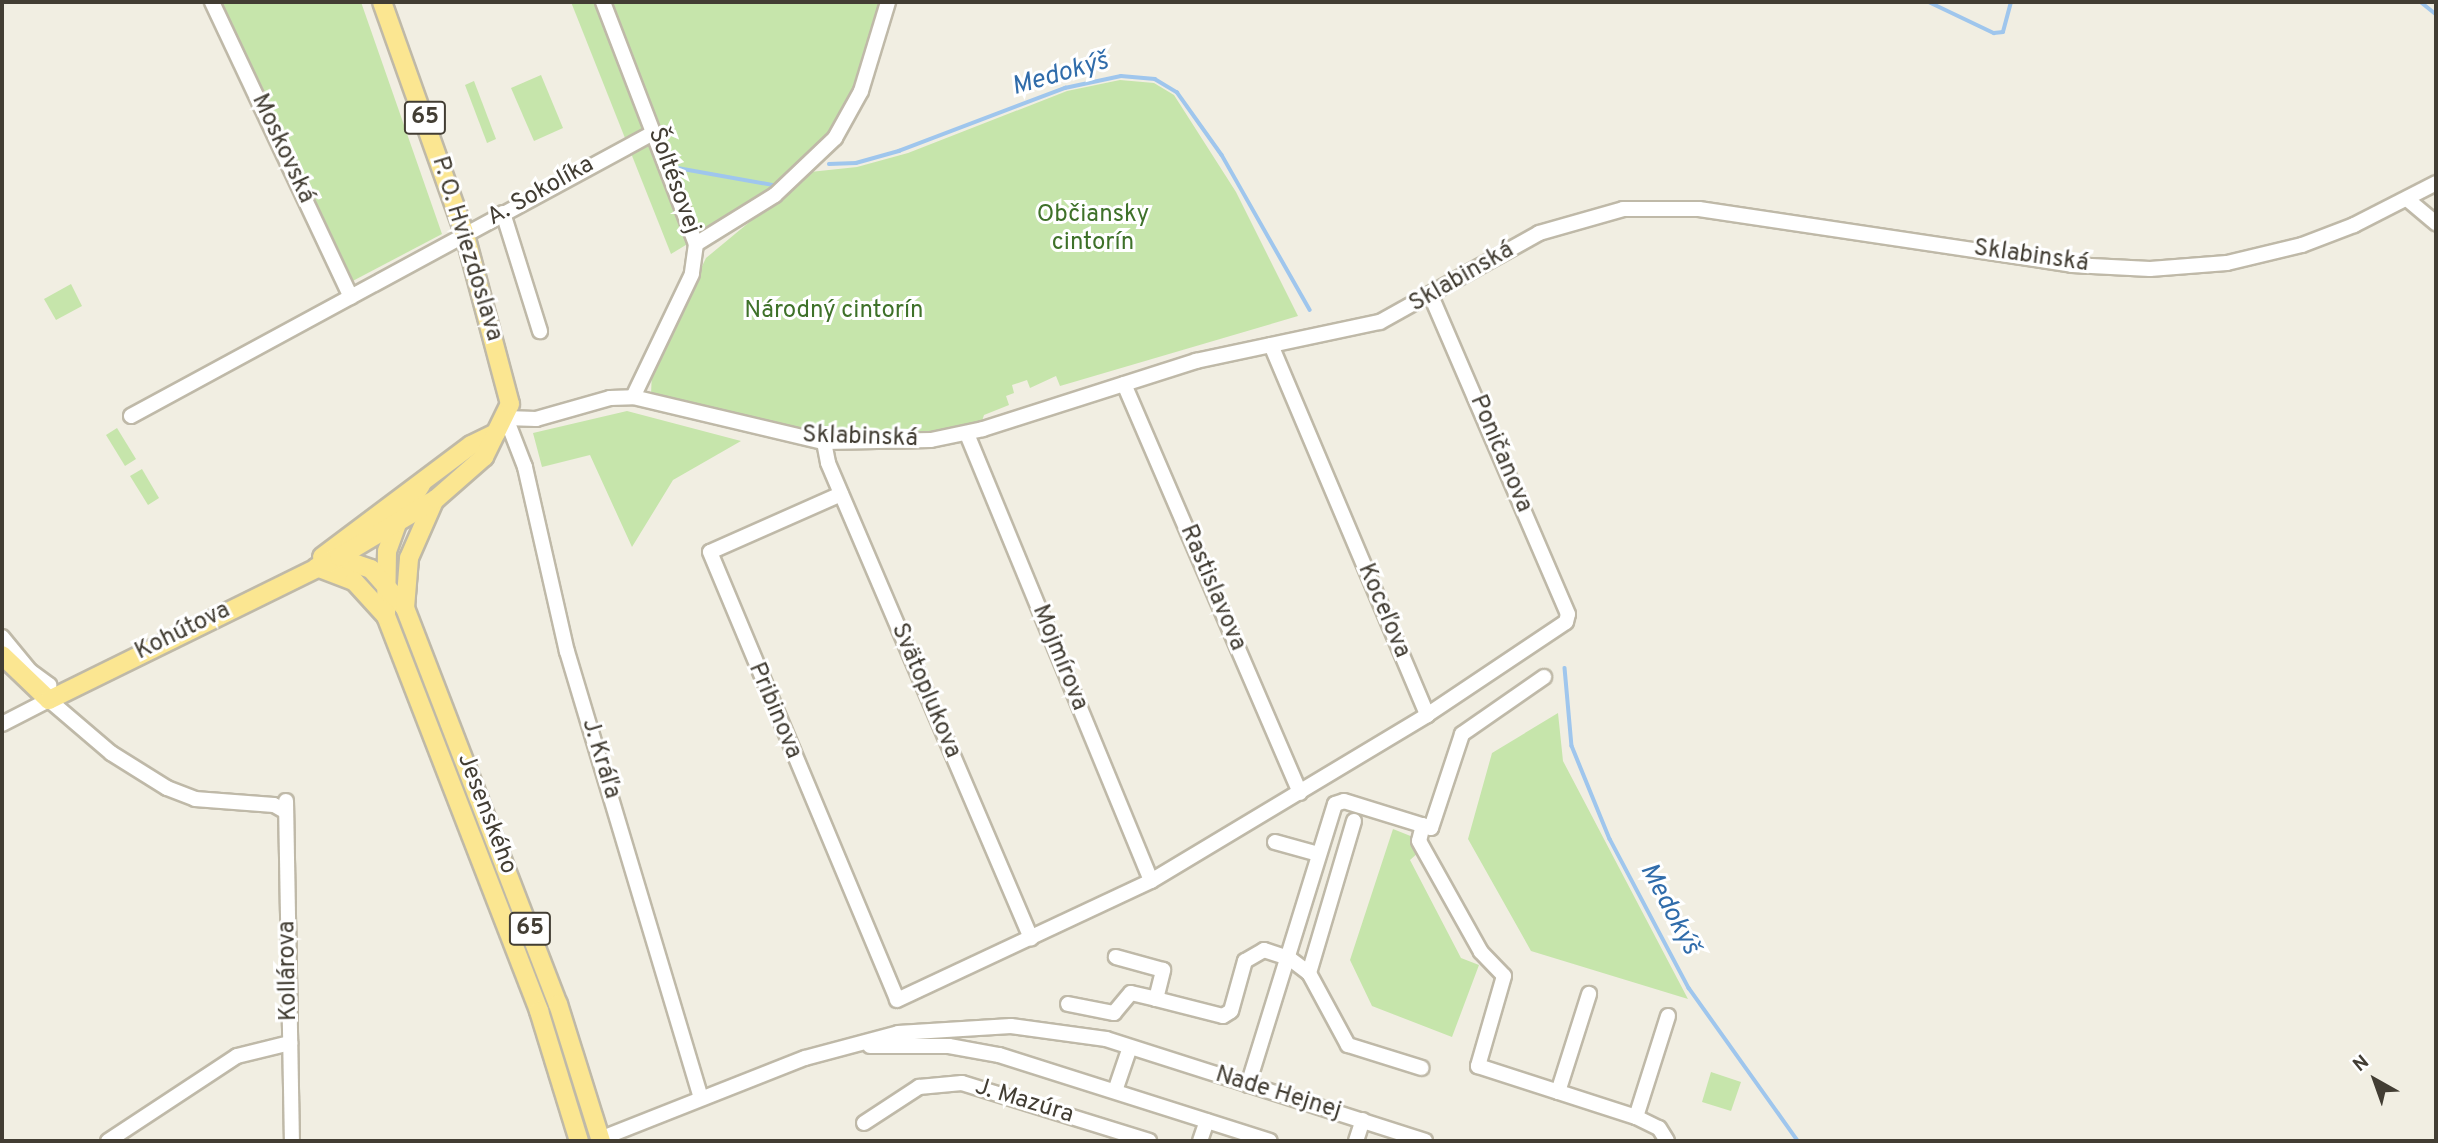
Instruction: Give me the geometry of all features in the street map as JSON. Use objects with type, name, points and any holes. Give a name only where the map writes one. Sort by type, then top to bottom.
[{"type":"main road","name":"P. O. Hviezdoslava","points":[[382,2],[465,234],[510,404],[501,426]]},
{"type":"main road","name":"Kohútova","points":[[327,560],[471,445],[501,426]]},
{"type":"main road","name":"Kohútova","points":[[50,700],[327,560],[436,499],[484,457],[501,426]]},
{"type":"main road","name":"Jesenského","points":[[421,485],[398,521],[383,582],[386,616],[539,1012],[577,1133]]},
{"type":"main road","name":"Jesenského","points":[[405,608],[409,558],[436,499]]},
{"type":"main road","name":"Jesenského","points":[[327,560],[360,563],[383,582],[405,608],[558,1004],[599,1140]]},
{"type":"main road","name":"Jesenského","points":[[327,560],[354,581],[386,616]]},
{"type":"main road","points":[[2,655],[50,700]]},
{"type":"main road","points":[[577,1133],[599,1140]]},
{"type":"street","name":"Moskovská","points":[[212,2],[351,297]]},
{"type":"street","name":"Šoltésovej","points":[[603,2],[696,244],[692,274],[633,397]]},
{"type":"street","points":[[696,244],[775,195],[835,138],[862,91],[888,2]]},
{"type":"street","name":"A. Sokolíka","points":[[131,416],[653,133]]},
{"type":"street","name":"Sklabinská","points":[[633,397],[824,442],[913,443],[967,434],[1124,384],[1271,345],[1354,330],[1404,312],[1430,294],[1539,233],[1623,209],[1699,209],[2124,269],[2216,264],[2302,245],[2407,199],[2436,183]]},
{"type":"street","points":[[2407,199],[2436,223]]},
{"type":"street","points":[[503,213],[540,331]]},
{"type":"street","name":"Poničanova","points":[[1427,716],[1566,622],[1568,614],[1430,294]]},
{"type":"street","name":"Koceľova","points":[[1271,345],[1427,716]]},
{"type":"street","name":"Rastislavova","points":[[1124,384],[1300,793]]},
{"type":"street","points":[[501,426],[610,398],[633,397]]},
{"type":"street","name":"J. Kráľa","points":[[501,426],[525,467],[567,652],[701,1098]]},
{"type":"street","name":"Mojmírova","points":[[967,434],[1151,881]]},
{"type":"street","name":"Svätoplukova","points":[[824,442],[841,494],[1031,938]]},
{"type":"street","name":"Pribinova","points":[[841,494],[710,552],[897,1000],[1031,938]]},
{"type":"street","points":[[2,637],[30,671],[50,685],[50,700],[2,724]]},
{"type":"street","points":[[1544,677],[1462,734],[1427,827],[1419,841],[1480,952],[1504,976],[1478,1066],[1636,1117],[1659,1128],[1667,1141]]},
{"type":"street","name":"Kollárova","points":[[50,700],[111,753],[167,788],[195,799],[286,806],[292,1141]]},
{"type":"street","points":[[1031,938],[1151,881],[1427,716]]},
{"type":"street","points":[[1248,1084],[1335,804],[1344,801],[1427,827]]},
{"type":"street","points":[[1309,973],[1354,821]]},
{"type":"street","points":[[1275,842],[1318,854]]},
{"type":"street","points":[[1068,1003],[1114,1013],[1130,993],[1223,1016],[1231,1010],[1245,961],[1264,950],[1289,958],[1309,973],[1348,1045],[1422,1068]]},
{"type":"street","points":[[1116,957],[1163,970],[1156,999]]},
{"type":"street","points":[[1558,1092],[1589,994]]},
{"type":"street","points":[[1636,1117],[1668,1016]]},
{"type":"street","name":"Nade Hejnej","points":[[599,1140],[778,1066],[925,1029],[1011,1026],[1081,1034],[1130,1047],[1425,1141]]},
{"type":"street","points":[[108,1141],[237,1056],[290,1043]]},
{"type":"street","name":"Nade Hejnej","points":[[854,1046],[977,1050],[1270,1141]]},
{"type":"street","points":[[1115,1091],[1130,1047]]},
{"type":"street","name":"J. Mazúra","points":[[864,1123],[919,1087],[961,1083],[1149,1141]]},
{"type":"street","points":[[1356,1141],[1363,1120]]},
{"type":"street","points":[[1200,1141],[1207,1121]]},
{"type":"green space","points":[[215,2],[361,2],[442,234],[347,284]]},
{"type":"green space","points":[[571,2],[882,2],[854,94],[829,136],[768,195],[671,254]]},
{"type":"green space","points":[[541,75],[563,128],[534,141],[511,88]]},
{"type":"green space","points":[[1120,80],[1154,83],[1174,95],[1236,192],[1298,316],[1060,386],[1056,376],[1030,388],[1027,380],[1012,385],[1014,393],[1006,396],[1009,405],[984,415],[982,421],[916,437],[826,436],[651,395],[652,369],[706,258],[810,172],[857,167],[908,153],[1067,91]]},
{"type":"green space","points":[[474,81],[496,139],[487,143],[465,85]]},
{"type":"green space","points":[[71,284],[82,306],[56,320],[44,299]]},
{"type":"green space","points":[[627,411],[741,441],[673,480],[632,547],[590,455],[542,467],[533,433]]},
{"type":"green space","points":[[117,428],[136,459],[125,466],[106,435]]},
{"type":"green space","points":[[142,469],[159,498],[148,505],[130,476]]},
{"type":"green space","points":[[1558,713],[1563,761],[1688,999],[1531,951],[1468,839],[1492,753]]},
{"type":"green space","points":[[1393,829],[1413,837],[1419,852],[1410,860],[1461,958],[1479,965],[1452,1037],[1372,1006],[1350,960]]},
{"type":"green space","points":[[1711,1072],[1741,1082],[1731,1111],[1702,1102]]},
{"type":"waterway","points":[[1929,2],[1994,33],[2003,32],[2011,2]]},
{"type":"waterway","points":[[2421,2],[2436,14]]},
{"type":"waterway","name":"Medokýš","points":[[829,164],[856,163],[899,151],[1065,88],[1121,76],[1155,79],[1177,92],[1222,155],[1310,310]]},
{"type":"waterway","name":"Medokýš","points":[[672,167],[773,185]]},
{"type":"waterway","name":"Medokýš","points":[[1565,668],[1572,746],[1610,839],[1689,988],[1798,1141]]},
{"type":"park label","name":"Občiansky cintorín","points":[[1093,230]]},
{"type":"park label","name":"Národný cintorín","points":[[834,312]]}]
